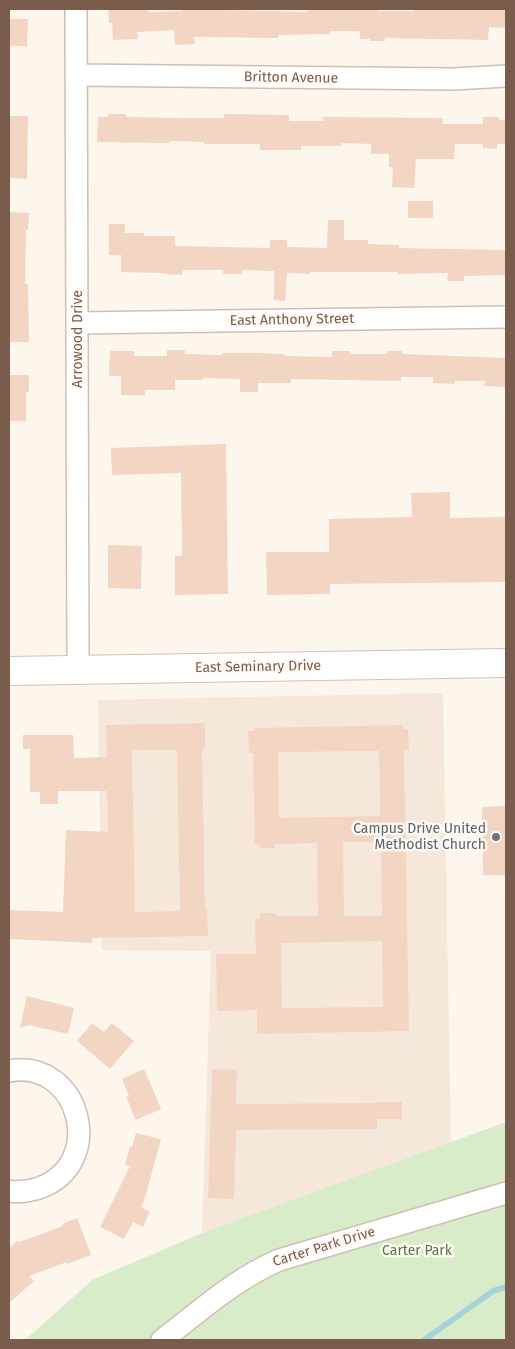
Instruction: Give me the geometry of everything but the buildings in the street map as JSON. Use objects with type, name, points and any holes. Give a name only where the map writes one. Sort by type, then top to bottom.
[{"type":"main road","name":"East Seminary Drive","points":[[9,671],[506,663]]},
{"type":"street","name":"Arrowood Drive","points":[[76,9],[78,670]]},
{"type":"street","name":"Britton Avenue","points":[[76,75],[453,79],[506,76]]},
{"type":"street","name":"East Anthony Street","points":[[78,323],[506,318]]},
{"type":"street","points":[[9,1071],[31,1071],[47,1077],[61,1087],[71,1100],[78,1116],[80,1132],[77,1148],[70,1164],[59,1176],[46,1186],[30,1191],[9,1191]]},
{"type":"street","name":"Carter Park Drive","points":[[162,1340],[238,1281],[257,1269],[279,1260],[506,1193]]},
{"type":"shaded area","points":[[443,693],[451,1143],[202,1233],[211,951],[102,950],[98,700]]},
{"type":"green space","name":"Carter Park","points":[[506,1122],[506,1340],[25,1340],[92,1280],[202,1233]]},
{"type":"waterway","points":[[424,1340],[493,1291],[506,1287]]},
{"type":"place","name":"Campus Drive United Methodist Church","points":[[496,837]]}]
